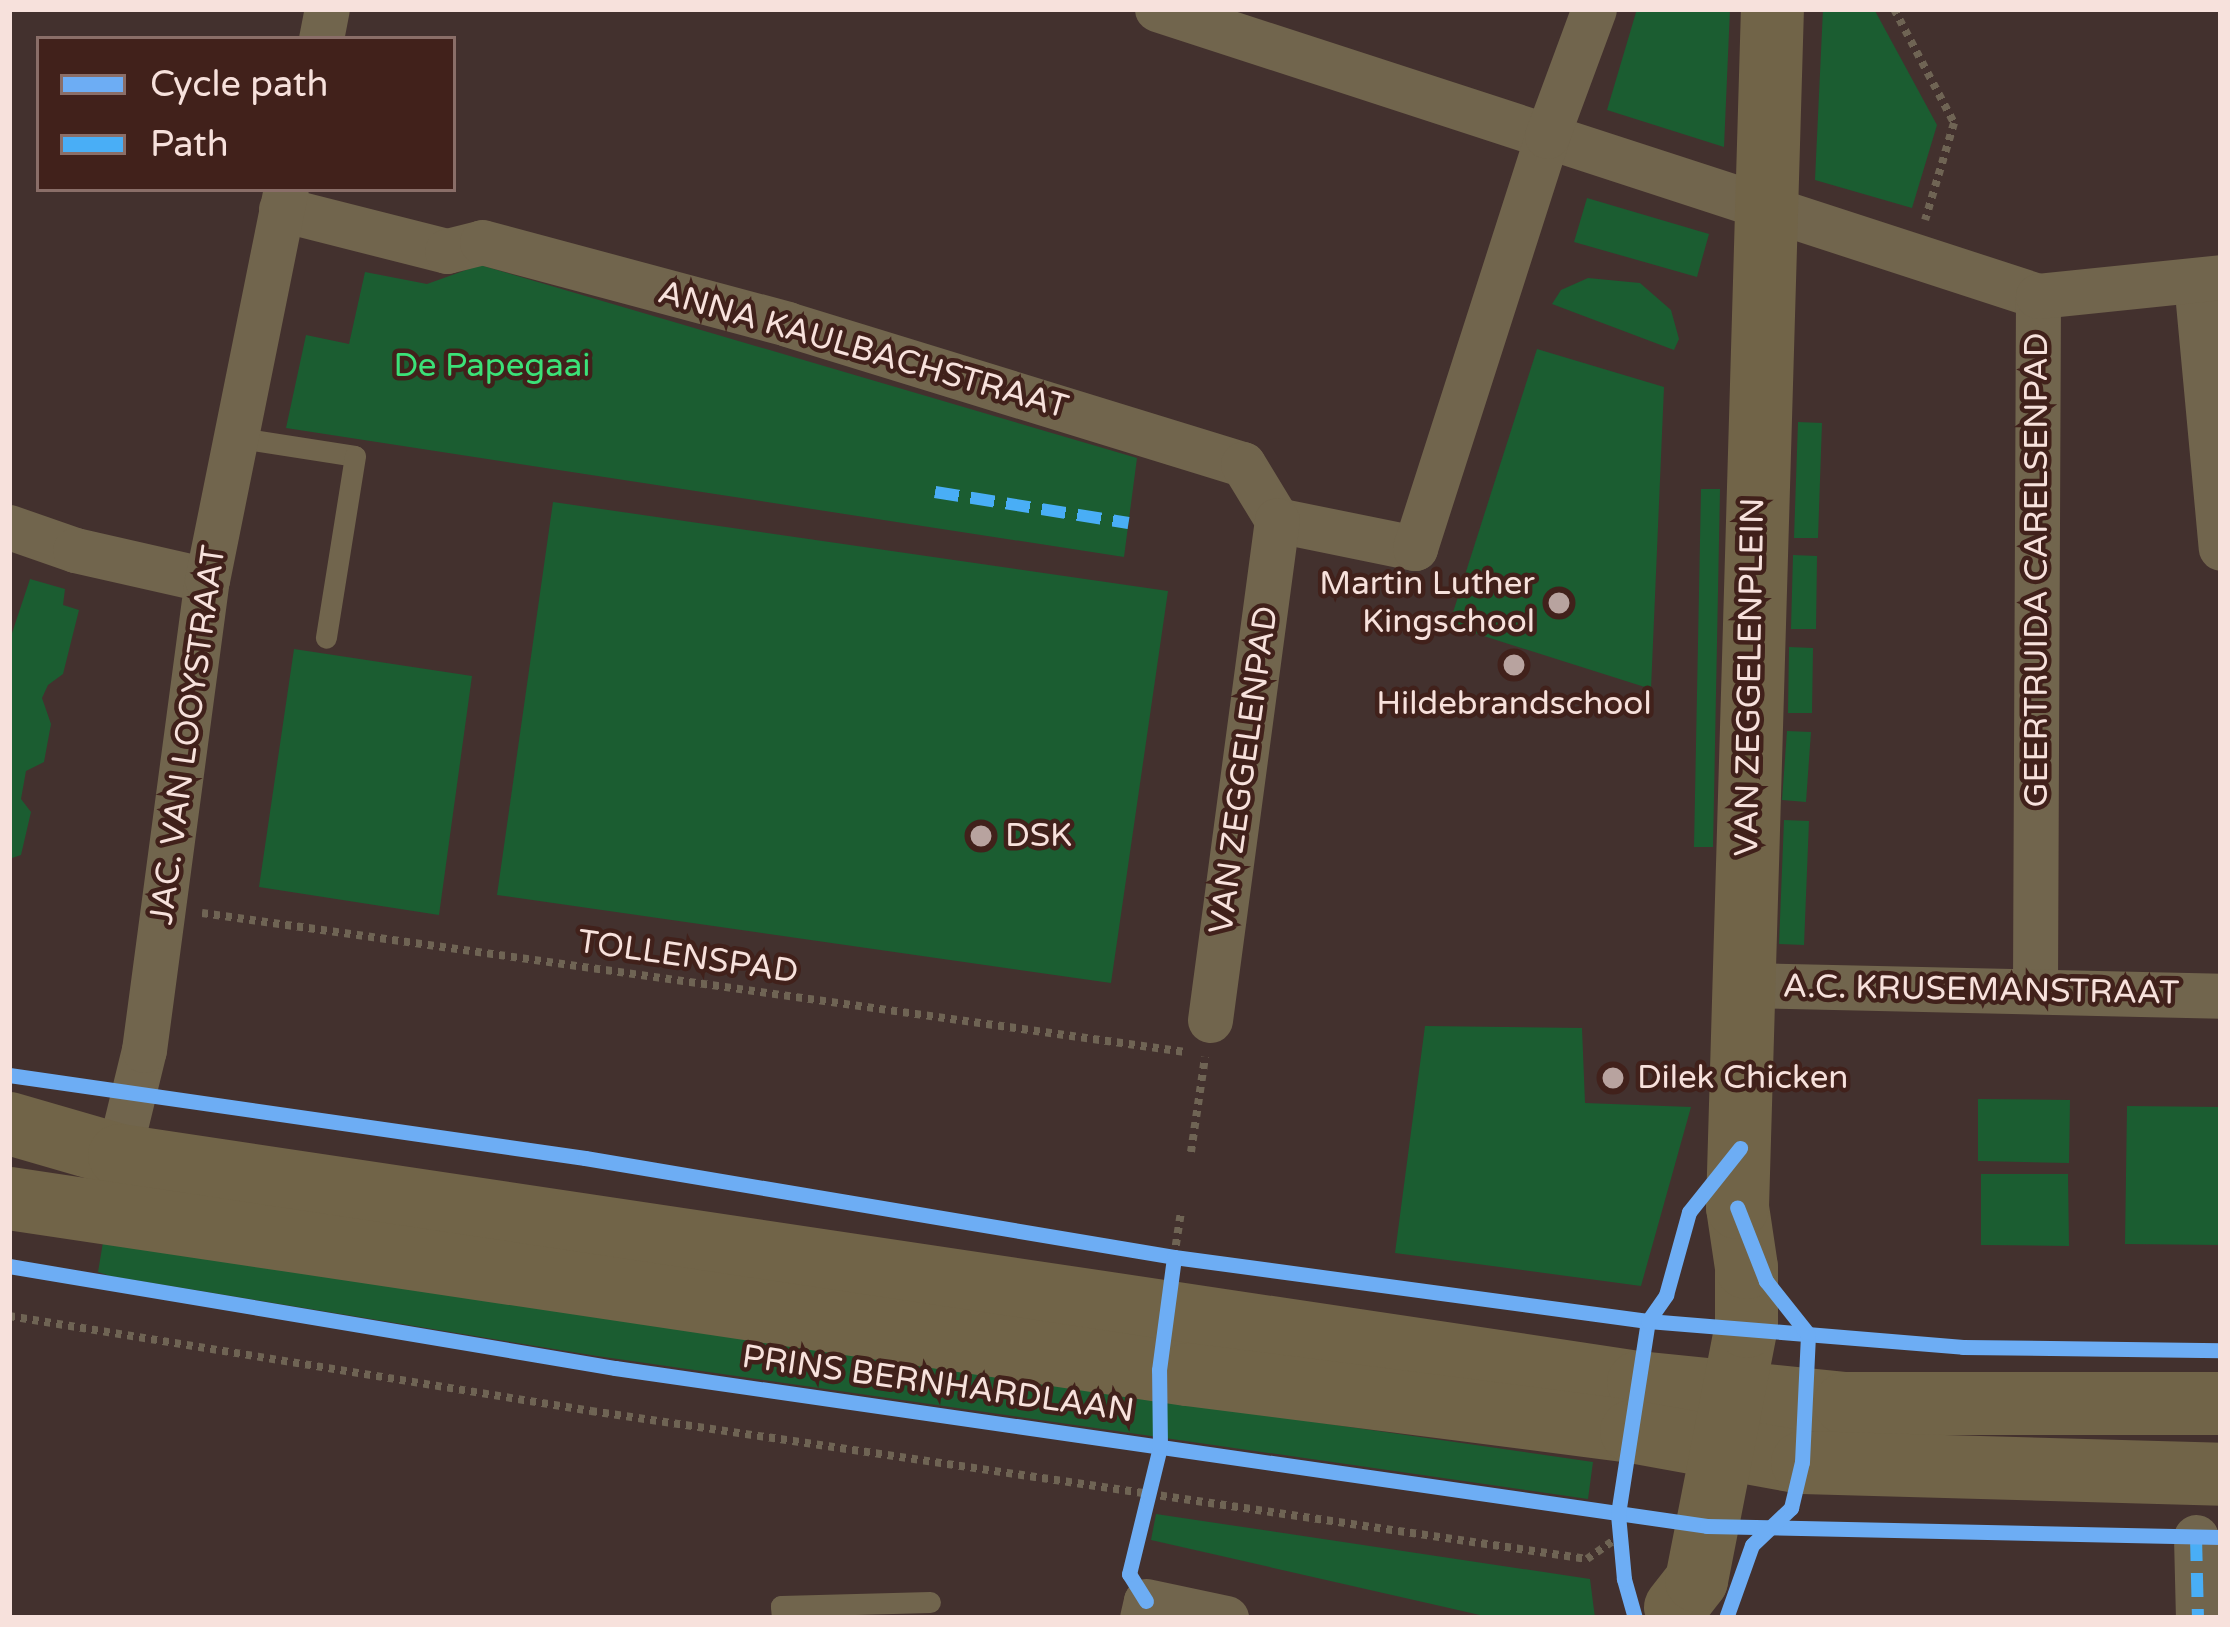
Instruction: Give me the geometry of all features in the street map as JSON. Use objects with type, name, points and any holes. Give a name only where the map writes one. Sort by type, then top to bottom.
[{"type":"main road","name":"VAN ZEGGELENPLEIN","points":[[1674,1612],[1655,1525],[1710,1417],[1720,1260],[1737,1207],[1762,207],[1772,9]]},
{"type":"main road","name":"PRINS BERNHARDLAAN","points":[[9,1123],[112,1183],[1187,1374],[1710,1417],[1845,1403],[2221,1403]]},
{"type":"main road","name":"PRINS BERNHARDLAAN","points":[[9,1198],[112,1183],[1169,1286],[1710,1417],[1802,1462],[2201,1499]]},
{"type":"street","points":[[1157,9],[1762,207]]},
{"type":"street","points":[[1277,520],[1415,548],[1547,136],[1594,9]]},
{"type":"street","name":"JAC. VAN LOOYSTRAAT","points":[[112,1183],[144,1050],[207,580],[284,199]]},
{"type":"street","name":"ANNA KAULBACHSTRAAT","points":[[284,199],[447,250],[482,242],[787,324],[1243,464],[1277,520]]},
{"type":"street","name":"GEERTRUIDA CARELSENPAD","points":[[1762,207],[2038,296],[2035,990]]},
{"type":"street","points":[[2038,296],[2208,279],[2221,548]]},
{"type":"street","name":"VAN ZEGGELENPAD","points":[[1208,1037],[1277,520]]},
{"type":"street","points":[[9,527],[75,550],[207,580]]},
{"type":"street","name":"A.C. KRUSEMANSTRAAT","points":[[1742,985],[2221,996]]},
{"type":"street","points":[[2198,1618],[2201,1499]]},
{"type":"street","points":[[1142,1618],[1146,1601],[1226,1618]]},
{"type":"lane","points":[[234,436],[355,456],[326,638]]},
{"type":"lane","points":[[782,1618],[781,1606],[930,1602]]},
{"type":"path","points":[[1894,9],[1954,123],[1914,256]]},
{"type":"path","points":[[1190,1152],[1208,1037]]},
{"type":"path","points":[[1169,1286],[1181,1213]]},
{"type":"path","points":[[1150,1253],[1169,1286]]},
{"type":"path","points":[[1169,1286],[1197,1260]]},
{"type":"path","points":[[9,1316],[591,1411],[1587,1559],[1655,1525]]},
{"type":"path","points":[[1144,1513],[1154,1469]]},
{"type":"path","points":[[1622,1558],[1655,1525]]},
{"type":"green space","points":[[1637,9],[1730,9],[1724,147],[1607,110]]},
{"type":"green space","points":[[1823,9],[1874,9],[1937,125],[1912,208],[1815,180]]},
{"type":"green space","points":[[1587,198],[1709,234],[1697,277],[1574,242]]},
{"type":"green space","name":"De Papegaai","points":[[480,265],[1137,458],[1124,557],[286,428],[306,335],[349,344],[365,272],[427,284]]},
{"type":"green space","points":[[1588,278],[1640,283],[1671,310],[1679,339],[1674,350],[1552,304],[1561,290]]},
{"type":"green space","points":[[1537,349],[1664,387],[1651,689],[1449,625]]},
{"type":"green space","points":[[1798,422],[1822,423],[1818,538],[1794,538]]},
{"type":"green space","points":[[1701,489],[1720,489],[1713,847],[1694,847]]},
{"type":"green space","points":[[553,502],[1168,591],[1111,983],[497,895]]},
{"type":"green space","points":[[1793,555],[1817,556],[1816,629],[1791,629]]},
{"type":"green space","points":[[30,579],[65,589],[63,605],[79,610],[63,674],[48,685],[42,698],[51,724],[44,762],[26,771],[21,799],[31,812],[21,855],[9,859],[9,642]]},
{"type":"green space","points":[[1789,647],[1813,648],[1812,713],[1788,713]]},
{"type":"green space","points":[[294,649],[472,676],[439,915],[259,887]]},
{"type":"green space","points":[[1787,731],[1811,732],[1806,802],[1782,800]]},
{"type":"green space","points":[[1784,820],[1809,821],[1804,945],[1779,944]]},
{"type":"green space","points":[[1425,1026],[1582,1028],[1585,1103],[1691,1107],[1641,1286],[1395,1253]]},
{"type":"green space","points":[[1978,1099],[2070,1100],[2069,1163],[1978,1161]]},
{"type":"green space","points":[[2127,1106],[2221,1107],[2221,1245],[2125,1244]]},
{"type":"green space","points":[[1981,1174],[2068,1174],[2069,1246],[1981,1245]]},
{"type":"green space","points":[[104,1236],[1023,1380],[1593,1462],[1588,1499],[597,1356],[110,1276],[98,1272]]},
{"type":"green space","points":[[1156,1514],[1590,1579],[1595,1618],[1493,1618],[1151,1540]]},
{"type":"marked path","points":[[935,492],[1129,523]]},
{"type":"marked path","points":[[2196,1537],[2198,1618]]},
{"type":"cycle path","points":[[9,1075],[585,1158],[1174,1257],[1648,1321],[1963,1347],[2221,1350]]},
{"type":"cycle path","points":[[1635,1618],[1624,1579],[1618,1514],[1648,1321],[1666,1295],[1689,1212],[1740,1148]]},
{"type":"cycle path","points":[[1726,1618],[1752,1545],[1791,1508],[1802,1462],[1808,1334],[1766,1281],[1737,1207]]},
{"type":"cycle path","points":[[1146,1601],[1129,1574],[1160,1447],[1159,1370],[1174,1257]]},
{"type":"cycle path","points":[[9,1266],[615,1368],[1707,1526],[2221,1537]]},
{"type":"place","name":"Martin Luther Kingschool","points":[[1559,603]]},
{"type":"place","name":"Hildebrandschool","points":[[1514,665]]},
{"type":"place","name":"DSK","points":[[981,836]]},
{"type":"place","name":"Dilek Chicken","points":[[1613,1078]]}]
